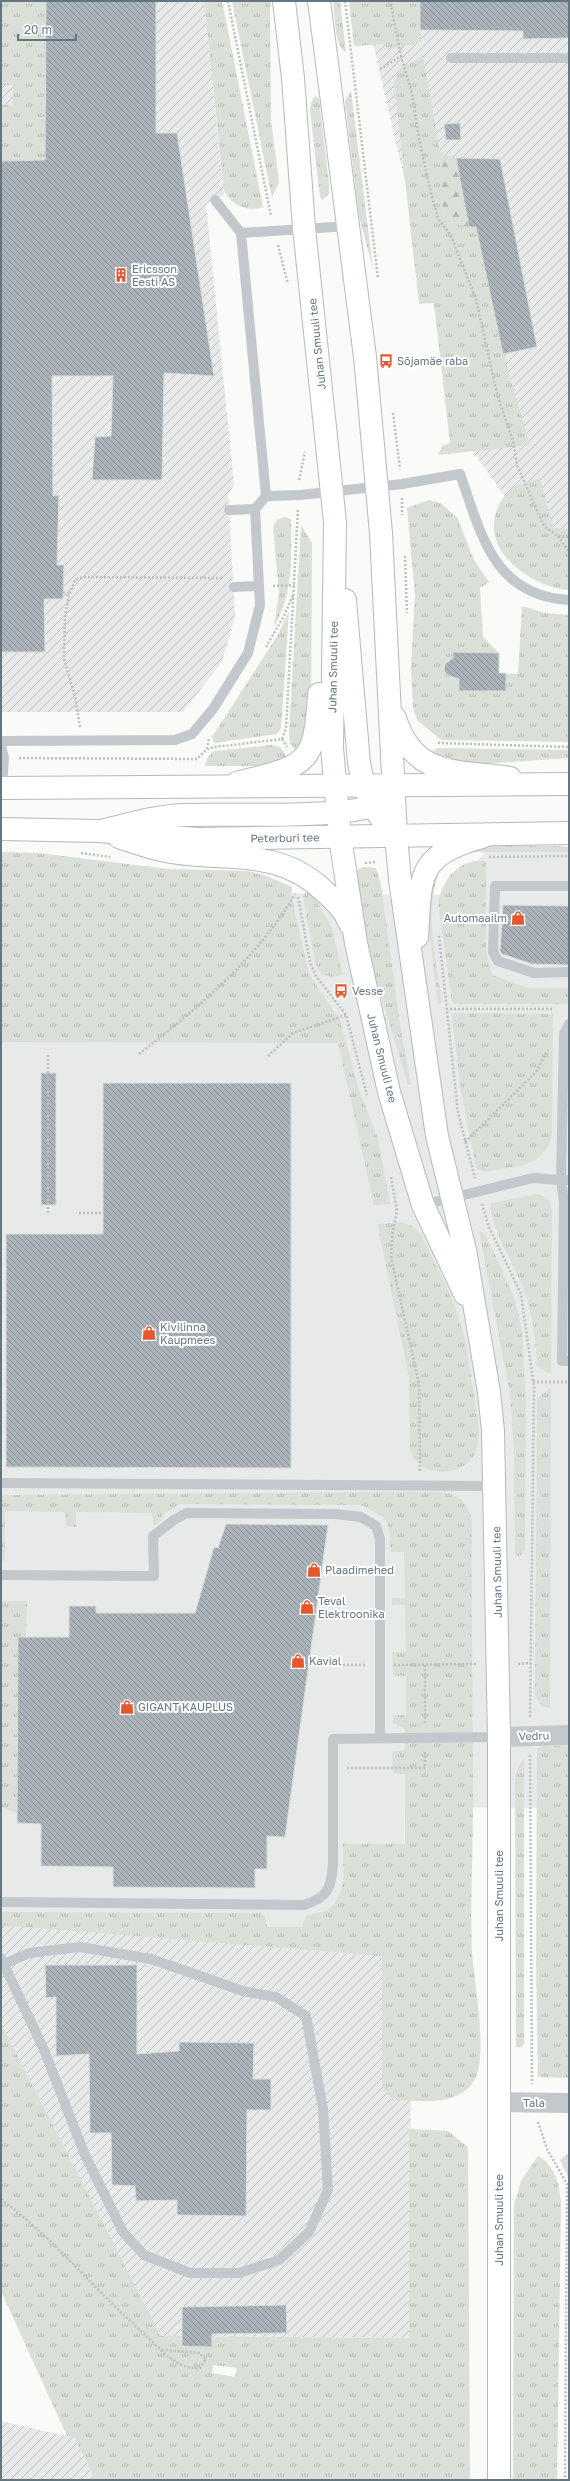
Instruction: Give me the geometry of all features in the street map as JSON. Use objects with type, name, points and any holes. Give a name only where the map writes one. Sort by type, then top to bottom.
[{"type":"main road","name":"Juhan Smuuli tee","points":[[284,1],[293,78],[304,228],[335,522],[332,748],[340,837],[356,943],[389,1092],[423,1206],[474,1314]]},
{"type":"main road","name":"Juhan Smuuli tee","points":[[319,1],[365,357],[376,486],[390,704],[392,785],[396,836],[436,1136],[465,1250],[474,1314],[489,1392],[495,1486],[499,1664],[499,2480]]},
{"type":"main road","points":[[335,522],[350,638],[359,763],[363,785],[381,820],[396,836]]},
{"type":"main road","points":[[224,786],[286,770],[301,762],[315,738],[319,692],[318,642],[323,589],[335,522]]},
{"type":"main road","points":[[390,704],[402,738],[408,748],[431,765],[459,772],[560,784]]},
{"type":"main road","points":[[1,788],[560,784]]},
{"type":"main road","points":[[99,831],[181,815],[305,814],[373,806],[383,802],[388,797],[392,785]]},
{"type":"main road","name":"Peterburi tee","points":[[1,829],[99,831],[197,839],[569,833]]},
{"type":"main road","points":[[99,831],[166,851],[264,859],[293,868],[320,886],[346,913],[356,943]]},
{"type":"main road","points":[[414,980],[420,890],[427,868],[454,845],[492,834]]},
{"type":"street","name":"Vedru","points":[[499,1737],[569,1735]]},
{"type":"street","name":"Tala","points":[[498,2102],[569,2103]]},
{"type":"lane","points":[[452,58],[569,58]]},
{"type":"lane","points":[[1,741],[175,740],[192,734],[213,709],[248,653],[260,605],[256,509],[266,496],[242,233],[215,200]]},
{"type":"lane","points":[[242,233],[349,226]]},
{"type":"lane","points":[[266,496],[300,495],[332,490],[402,484],[460,474],[482,538],[498,566],[521,586],[555,599],[569,600]]},
{"type":"lane","points":[[229,510],[256,509]]},
{"type":"lane","points":[[234,586],[259,586]]},
{"type":"lane","points":[[1,745],[4,758],[1,788]]},
{"type":"lane","points":[[569,886],[495,886],[493,952],[498,960],[534,972],[569,972]]},
{"type":"lane","points":[[569,1024],[564,1034],[565,1180],[562,1361],[569,1361]]},
{"type":"lane","points":[[423,1206],[533,1178],[565,1180]]},
{"type":"lane","points":[[1,1483],[420,1484],[495,1486]]},
{"type":"lane","points":[[1,1575],[154,1576],[153,1536],[186,1513],[336,1514],[361,1517],[376,1526],[380,1539],[380,1738]]},
{"type":"lane","points":[[1,1902],[304,1905],[317,1901],[326,1893],[332,1881],[333,1739],[499,1737]]},
{"type":"lane","points":[[80,1947],[151,1959],[243,1991],[276,1998],[306,2016],[323,2109],[328,2190],[309,2232],[279,2260],[239,2273],[190,2273],[144,2255],[123,2232],[85,2155],[44,2050],[3,1961],[29,1953],[80,1947]]},
{"type":"path","points":[[228,1],[274,230],[289,288]]},
{"type":"path","points":[[390,1],[401,56],[412,94],[419,139],[431,193],[438,218],[451,236],[476,299],[497,394],[513,440],[517,464],[544,526],[558,536],[569,552]]},
{"type":"path","points":[[380,69],[401,56]]},
{"type":"path","points":[[282,739],[286,728],[300,495],[299,478],[305,458],[305,450]]},
{"type":"path","points":[[558,536],[569,537]]},
{"type":"path","points":[[81,758],[76,696],[64,659],[64,630],[69,595],[75,580],[83,578],[226,578]]},
{"type":"path","points":[[259,586],[294,585]]},
{"type":"path","points":[[63,592],[69,595]]},
{"type":"path","points":[[435,743],[569,747]]},
{"type":"path","points":[[487,857],[569,856]]},
{"type":"path","points":[[139,1054],[183,1020],[255,951],[287,907],[298,888]]},
{"type":"path","points":[[446,1009],[553,1009]]},
{"type":"path","points":[[268,1056],[293,1033],[346,1015]]},
{"type":"path","points":[[464,1142],[536,1072],[549,1047]]},
{"type":"path","points":[[48,1054],[48,1213]]},
{"type":"path","points":[[390,1171],[397,1211],[393,1229],[391,1256],[419,1384],[420,1484]]},
{"type":"path","points":[[79,1213],[103,1213]]},
{"type":"path","points":[[533,1382],[569,1382]]},
{"type":"path","points":[[323,1665],[530,1663]]},
{"type":"path","points":[[1,2199],[32,2222],[130,2321],[162,2350],[181,2365],[200,2368],[206,2359],[199,2353],[162,2350]]},
{"type":"shaded area","points":[[1,1],[204,1],[224,195],[206,204],[234,485],[228,495],[235,615],[222,662],[183,712],[1,712]]},
{"type":"shaded area","points":[[569,1],[569,582],[565,582],[465,440],[369,26]]},
{"type":"shaded area","points":[[486,850],[569,850],[569,1808],[405,1807],[402,1953],[1,1922],[1,890],[454,895]]},
{"type":"shaded area","points":[[1,1922],[411,1954],[410,2338],[161,2336],[1,2023]]},
{"type":"shaded area","points":[[1,2421],[75,2438],[95,2480],[1,2480]]},
{"type":"green space","points":[[1,1],[46,1],[44,211],[1,161],[1,105],[13,105],[13,85],[1,85]]},
{"type":"green space","points":[[204,1],[222,1],[263,207],[251,209],[236,204],[224,191]]},
{"type":"green space","points":[[232,1],[270,1],[271,121],[279,182],[272,198]]},
{"type":"green space","points":[[333,1],[340,1],[346,52],[339,44],[337,37]]},
{"type":"green space","points":[[349,1],[420,1],[421,42],[387,50],[385,44],[354,46]]},
{"type":"green space","points":[[423,56],[440,152],[444,222],[476,227],[503,353],[530,445],[438,455],[442,446],[450,443],[434,303],[419,304],[394,83],[400,68]]},
{"type":"green space","points":[[351,91],[373,269],[359,216],[345,101]]},
{"type":"green space","points":[[317,97],[319,99],[329,184],[329,193],[323,200],[320,197],[310,109],[313,98]]},
{"type":"green space","points":[[440,152],[456,158],[469,227],[444,222]]},
{"type":"green space","points":[[540,479],[554,528],[569,529],[569,590],[539,582],[524,573],[511,563],[501,550],[495,536],[494,521],[499,505],[506,494],[515,486]]},
{"type":"green space","points":[[429,500],[440,503],[457,517],[474,560],[489,582],[480,588],[483,637],[499,653],[499,673],[518,674],[522,606],[545,613],[569,615],[569,742],[441,740],[417,720],[413,708],[411,667],[415,595],[407,508]]},
{"type":"green space","points":[[284,517],[291,519],[290,574],[285,601],[274,627],[279,593],[273,527],[277,520]]},
{"type":"green space","points":[[301,525],[312,543],[311,721],[297,752],[290,743],[289,734]]},
{"type":"green space","points":[[289,611],[281,728],[277,734],[214,743],[212,737],[278,635]]},
{"type":"green space","points":[[272,745],[280,747],[288,758],[269,766],[205,766],[207,758],[214,751]]},
{"type":"green space","points":[[438,748],[569,750],[569,758],[482,764],[450,763],[430,752]]},
{"type":"green space","points":[[483,846],[562,846],[569,847],[569,852],[470,852]]},
{"type":"green space","points":[[1,852],[38,853],[168,869],[247,871],[264,875],[292,887],[291,895],[309,974],[340,1020],[359,1090],[378,1139],[390,1204],[374,1205],[338,1043],[1,1042]]},
{"type":"green space","points":[[486,861],[486,950],[492,975],[528,988],[569,988],[569,1004],[454,1004],[452,1002],[438,902],[443,887],[450,876],[467,863]]},
{"type":"green space","points":[[363,867],[376,868],[381,885],[400,1025],[411,1084],[408,1085],[375,975],[356,890],[356,871]]},
{"type":"green space","points":[[436,871],[439,873],[434,888],[432,921],[442,1003],[438,1004],[427,913]]},
{"type":"green space","points":[[309,889],[331,925],[343,975],[332,977],[321,974],[315,962],[303,896]]},
{"type":"green space","points":[[453,1013],[553,1014],[552,1134],[548,1145],[542,1154],[535,1160],[517,1167],[484,1172],[476,1168],[461,1090],[452,1019]]},
{"type":"green space","points":[[538,1194],[549,1200],[552,1210],[551,1374],[537,1367],[534,1328],[530,1309],[520,1281],[500,1240],[492,1219],[490,1208],[492,1203]]},
{"type":"green space","points":[[402,1222],[414,1227],[420,1233],[452,1299],[463,1331],[467,1349],[478,1420],[478,1444],[474,1455],[467,1463],[457,1469],[446,1472],[425,1468],[416,1461],[410,1451],[409,1377],[378,1227],[378,1224]]},
{"type":"green space","points":[[479,1231],[485,1233],[514,1297],[522,1330],[526,1404],[525,1550],[520,1556],[515,1556],[514,1452],[510,1394]]},
{"type":"green space","points":[[550,1388],[550,1708],[541,1706],[535,1695],[537,1399]]},
{"type":"green space","points":[[441,1492],[457,1496],[463,1501],[468,1509],[472,1520],[473,1804],[471,1934],[479,2019],[480,2055],[478,2070],[474,2081],[466,2090],[448,2099],[437,2101],[392,2100],[382,2087],[382,1956],[1,1925],[1,1912],[259,1913],[264,1915],[267,1927],[302,1927],[306,1917],[327,1910],[334,1904],[339,1896],[344,1873],[343,1844],[405,1844],[405,1774],[393,1773],[392,1754],[394,1751],[405,1750],[405,1729],[393,1723],[393,1715],[406,1715],[406,1676],[393,1676],[392,1652],[406,1652],[405,1605],[392,1605],[392,1598],[405,1598],[404,1552],[390,1552],[390,1533],[386,1522],[378,1514],[361,1505],[180,1504],[164,1514],[157,1525],[153,1525],[152,1513],[76,1512],[76,1527],[66,1527],[65,1512],[5,1511],[5,1560],[1,1561],[1,1495]]},
{"type":"green space","points":[[1,1601],[27,1601],[26,1637],[18,1637],[17,1813],[3,1808],[1,1804]]},
{"type":"green space","points":[[544,1746],[569,1746],[569,2078],[538,2077],[536,1960],[537,1748]]},
{"type":"green space","points":[[524,1758],[524,2044],[522,2047],[516,2047],[515,1780],[517,1770]]},
{"type":"green space","points":[[1,2023],[161,2336],[409,2338],[409,2129],[448,2131],[468,2147],[470,2480],[95,2480],[75,2438],[67,2436],[1,2291]],"holes":[[[213,2365],[237,2368],[235,2377],[212,2373]]]},
{"type":"green space","points":[[569,2153],[569,2179],[560,2160]]},
{"type":"green space","points":[[538,2156],[548,2164],[552,2170],[559,2188],[561,2201],[557,2480],[513,2480],[514,2205],[521,2181]]},
{"type":"building","name":"Ericsson Eesti AS","points":[[46,1],[156,1],[156,133],[177,133],[214,376],[164,373],[162,480],[92,480],[95,437],[111,436],[113,376],[52,376],[53,496],[59,495],[57,565],[64,565],[63,599],[44,599],[45,652],[1,652],[1,161],[45,160]]},
{"type":"building","points":[[420,1],[569,1],[569,38],[523,39],[523,31],[420,30]]},
{"type":"building","points":[[460,123],[461,140],[446,140],[444,124]]},
{"type":"building","points":[[456,158],[500,159],[537,347],[503,354],[476,227],[469,227]]},
{"type":"building","points":[[453,652],[499,653],[499,673],[506,673],[506,691],[459,691],[459,679],[447,675],[444,670],[445,664],[453,658]]},
{"type":"building","points":[[503,905],[569,906],[569,965],[532,964],[502,954],[500,951]]},
{"type":"building","points":[[41,1073],[56,1073],[56,1205],[41,1205]]},
{"type":"building","name":"Kivilinna Kaupmees","points":[[103,1083],[291,1083],[291,1468],[6,1467],[6,1234],[103,1234]]},
{"type":"building","points":[[226,1524],[328,1525],[285,1837],[267,1836],[267,1869],[255,1869],[255,1888],[113,1887],[113,1867],[41,1866],[41,1824],[17,1823],[18,1637],[69,1637],[69,1606],[96,1606],[96,1613],[195,1613],[214,1547],[218,1548]]},
{"type":"building","points":[[45,1965],[137,1965],[137,2054],[179,2051],[179,2042],[254,2043],[253,2079],[271,2079],[271,2110],[247,2110],[246,2216],[177,2215],[177,2200],[136,2201],[135,2186],[112,2185],[111,2133],[90,2133],[89,2054],[56,2056],[56,1997],[46,1998]]},
{"type":"building","points":[[286,2305],[287,2333],[212,2334],[212,2347],[182,2346],[182,2307]]},
{"type":"place","name":"Ericsson Eesti AS","points":[[121,275]]},
{"type":"place","name":"Sõjamäe raba","points":[[386,361]]},
{"type":"place","name":"Automaailm","points":[[518,918]]},
{"type":"place","name":"Vesse","points":[[341,991]]},
{"type":"place","name":"Kivilinna Kaupmees","points":[[149,1333]]},
{"type":"place","name":"Plaadimehed","points":[[314,1570]]},
{"type":"place","name":"Teval Elektroonika","points":[[307,1607]]},
{"type":"place","name":"Kavial","points":[[298,1661]]},
{"type":"place","name":"GIGANT KAUPLUS","points":[[127,1707]]}]
